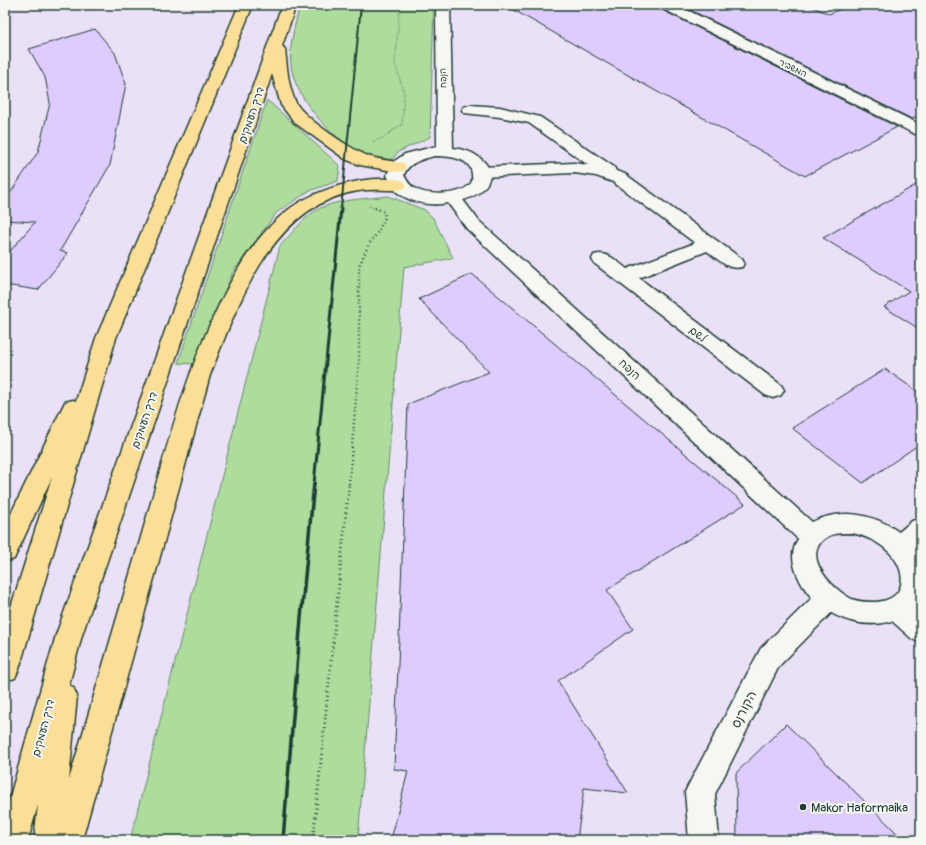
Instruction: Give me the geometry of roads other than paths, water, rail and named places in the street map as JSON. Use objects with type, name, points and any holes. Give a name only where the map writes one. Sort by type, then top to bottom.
[{"type":"highway","points":[[5,552],[106,338],[246,5]]},
{"type":"highway","points":[[286,14],[277,54],[280,79],[289,105],[301,120],[325,138],[356,158],[372,163],[398,176]]},
{"type":"highway","name":"דרך העמקים","points":[[13,840],[68,635],[286,14]]},
{"type":"highway","points":[[67,840],[199,375],[225,311],[244,273],[265,243],[291,216],[322,196],[354,186],[398,176]]},
{"type":"highway","points":[[5,669],[106,338]]},
{"type":"highway","points":[[49,840],[68,635]]},
{"type":"street","name":"הנפח","points":[[443,5],[445,151]]},
{"type":"street","name":"המשביר","points":[[666,5],[921,131]]},
{"type":"street","points":[[470,110],[500,112],[534,120],[619,178],[735,263]]},
{"type":"street","points":[[445,151],[458,153],[469,158],[477,164],[481,172],[481,180],[475,188],[466,194],[440,200],[415,196],[405,191],[398,176],[403,161],[422,153],[445,151]]},
{"type":"street","points":[[481,172],[574,168],[598,171],[619,178]]},
{"type":"street","name":"הנפח","points":[[453,198],[473,225],[811,536]]},
{"type":"street","points":[[624,277],[708,244]]},
{"type":"street","name":"לשם","points":[[601,259],[773,390]]},
{"type":"street","points":[[852,523],[870,527],[885,535],[899,546],[910,559],[915,574],[915,588],[908,600],[896,609],[881,613],[864,613],[846,608],[829,598],[816,586],[808,574],[804,560],[805,547],[811,536],[822,528],[836,524],[852,523]]},
{"type":"street","points":[[899,546],[921,528]]},
{"type":"street","name":"הקורנס","points":[[704,840],[700,792],[770,657],[829,598]]},
{"type":"street","points":[[896,609],[921,631]]},
{"type":"railway","points":[[341,209],[361,5]]},
{"type":"railway","points":[[314,484],[341,208]]},
{"type":"railway","points":[[283,840],[301,618],[314,483]]},
{"type":"place","name":"Makor Haformaika","points":[[803,807]]}]
